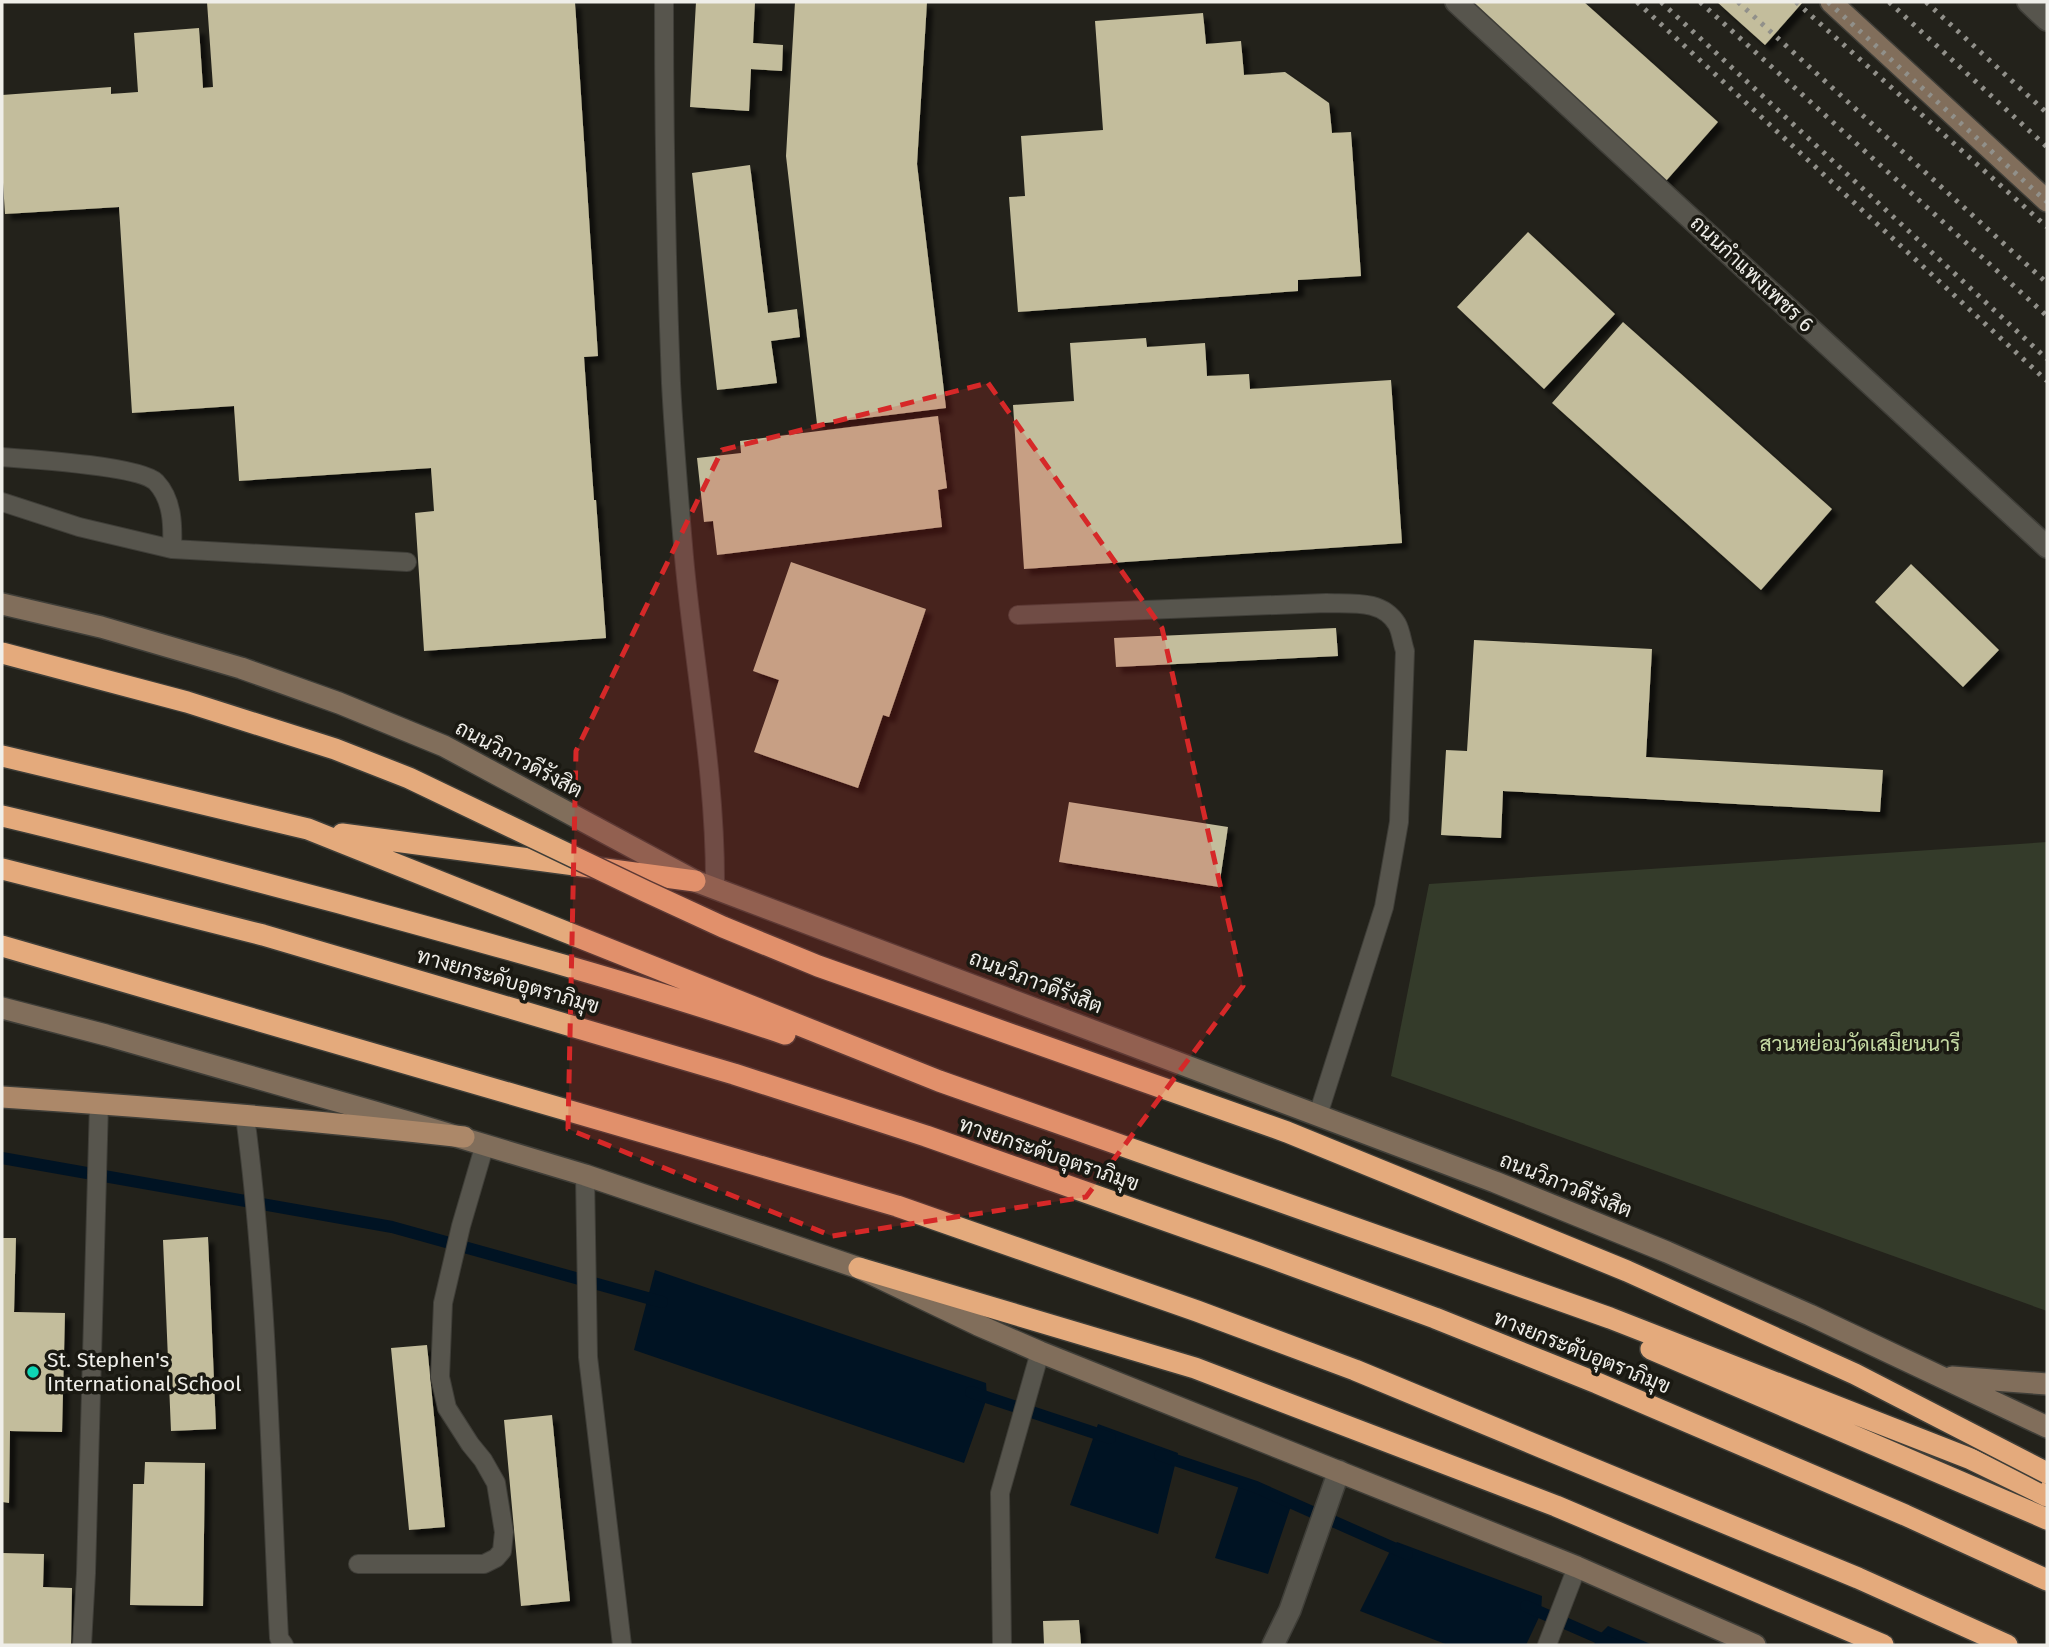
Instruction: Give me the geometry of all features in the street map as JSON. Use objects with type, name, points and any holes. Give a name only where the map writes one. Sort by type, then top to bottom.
[{"type":"highway","points":[[2,653],[187,702],[335,749],[409,778],[667,901],[818,966],[1287,1132],[1627,1271],[1855,1374],[2047,1472]]},
{"type":"highway","points":[[2,757],[308,829],[705,885]]},
{"type":"highway","name":"ทางยกระดับอุตราภิมุข","points":[[2,816],[88,836],[537,956],[727,1014],[944,1088],[1261,1198],[1596,1325],[2047,1520]]},
{"type":"highway","points":[[308,829],[939,1081],[1610,1318],[1971,1459],[2047,1496]]},
{"type":"highway","name":"ทางยกระดับอุตราภิมุข","points":[[2,869],[276,939],[734,1074],[939,1141],[1258,1253],[1447,1323],[1622,1394],[1905,1515],[2047,1580]]},
{"type":"highway","points":[[2,946],[897,1206],[1355,1370],[1858,1578],[2007,1645]]},
{"type":"highway","points":[[859,1268],[1195,1368],[1556,1506],[1883,1645]]},
{"type":"main road","points":[[1831,2],[2047,201]]},
{"type":"main road","name":"ถนนวิภาวดีรังสิต","points":[[2,604],[114,631],[241,668],[339,703],[444,746],[705,885],[1495,1182],[1667,1252],[1810,1315],[2047,1427]]},
{"type":"main road","points":[[2,1008],[106,1035],[485,1144],[859,1268],[1040,1352],[1577,1566],[1755,1645]]},
{"type":"main road","points":[[2,1097],[337,1123],[464,1138]]},
{"type":"main road","points":[[1939,1376],[2047,1384]]},
{"type":"street","name":"ถนนกำแพงเพชร 6","points":[[1456,2],[2047,547]]},
{"type":"street","points":[[2028,2],[2047,20]]},
{"type":"street","points":[[1273,1645],[1295,1596],[1339,1471]]},
{"type":"lane","points":[[664,2],[664,177],[671,385],[715,861],[705,885]]},
{"type":"lane","points":[[2,457],[118,470],[140,474],[155,481],[164,495],[173,521],[172,549]]},
{"type":"lane","points":[[2,502],[79,527],[172,549],[407,562]]},
{"type":"lane","points":[[1018,615],[1326,603],[1373,605],[1386,611],[1398,625],[1405,651],[1399,822],[1384,907],[1318,1115]]},
{"type":"lane","points":[[82,1645],[99,1103]]},
{"type":"lane","points":[[244,1116],[255,1191],[279,1638],[284,1645]]},
{"type":"lane","points":[[358,1564],[484,1564],[496,1558],[502,1551],[504,1532],[496,1483],[447,1408],[440,1377],[443,1303],[461,1226],[485,1144]]},
{"type":"lane","points":[[585,1175],[588,1357],[622,1645]]},
{"type":"lane","points":[[1002,1645],[1000,1493],[1040,1352]]},
{"type":"lane","points":[[1547,1645],[1577,1566]]},
{"type":"highlighted area","points":[[988,383],[1162,628],[1243,986],[1086,1197],[832,1236],[568,1129],[576,751],[722,450]]},
{"type":"green space","name":"สวนหย่อมวัดเสมียนนารี","points":[[2047,842],[2047,1311],[1391,1076],[1429,884]]},
{"type":"water","points":[[655,1270],[986,1383],[987,1398],[964,1463],[634,1350]]},
{"type":"water","points":[[1098,1424],[1178,1453],[1158,1534],[1070,1505]]},
{"type":"water","points":[[1240,1482],[1292,1503],[1268,1574],[1215,1558]]},
{"type":"water","points":[[1397,1542],[1542,1596],[1541,1613],[1526,1645],[1448,1645],[1360,1611]]},
{"type":"water","points":[[1608,1626],[1653,1645],[1594,1645],[1597,1637]]},
{"type":"building","points":[[207,2],[575,2],[598,356],[584,357],[606,638],[424,651],[415,513],[434,511],[431,468],[239,481],[234,406],[132,413],[119,207],[5,214],[2,95],[111,87],[111,94],[138,92],[134,33],[199,28],[203,88],[213,87]]},
{"type":"building","points":[[696,2],[755,2],[753,43],[783,45],[782,71],[751,69],[749,111],[690,107]]},
{"type":"building","points":[[795,2],[927,2],[917,164],[946,408],[817,424],[786,156]]},
{"type":"building","points":[[1470,2],[1584,2],[1718,122],[1658,190]]},
{"type":"building","points":[[1717,2],[1803,2],[1765,45]]},
{"type":"building","points":[[1203,13],[1206,44],[1241,41],[1244,75],[1285,72],[1329,103],[1332,133],[1351,132],[1361,276],[1298,280],[1298,291],[1018,312],[1009,197],[1025,196],[1021,136],[1103,130],[1095,21]]},
{"type":"building","points":[[750,165],[768,313],[797,309],[800,337],[771,341],[777,383],[717,390],[692,173]]},
{"type":"building","points":[[1528,232],[1615,314],[1544,389],[1457,307]]},
{"type":"building","points":[[1623,322],[1832,509],[1761,590],[1552,403]]},
{"type":"building","points":[[1146,338],[1147,347],[1205,343],[1207,376],[1249,374],[1250,389],[1391,380],[1402,543],[1024,569],[1013,405],[1074,401],[1070,343]]},
{"type":"building","points":[[938,416],[947,488],[938,490],[942,527],[717,555],[713,521],[704,522],[697,458],[741,453],[740,441]]},
{"type":"building","points":[[791,562],[926,609],[889,717],[883,715],[858,788],[754,752],[779,680],[753,671]]},
{"type":"building","points":[[1911,564],[1999,650],[1963,687],[1875,602]]},
{"type":"building","points":[[1336,628],[1338,656],[1116,667],[1114,638]]},
{"type":"building","points":[[1474,640],[1652,649],[1646,757],[1883,770],[1880,812],[1503,791],[1501,838],[1441,835],[1446,750],[1467,751]]},
{"type":"building","points":[[1069,802],[1228,827],[1219,887],[1059,862]]},
{"type":"building","points":[[208,1237],[216,1429],[171,1431],[163,1240]]},
{"type":"building","name":"St. Stephen's International School","points":[[2,1238],[16,1238],[14,1312],[65,1313],[62,1432],[10,1431],[9,1503],[2,1502]]},
{"type":"building","points":[[427,1345],[445,1527],[409,1530],[391,1348]]},
{"type":"building","points":[[552,1415],[570,1601],[521,1606],[504,1420]]},
{"type":"building","points":[[145,1462],[205,1463],[203,1606],[130,1605],[133,1484],[144,1484]]},
{"type":"building","points":[[2,1553],[44,1554],[43,1587],[72,1588],[71,1645],[2,1645]]},
{"type":"building","points":[[1079,1620],[1081,1645],[1044,1645],[1043,1621]]},
{"type":"waterway","points":[[2,1158],[392,1227],[662,1302]]},
{"type":"waterway","points":[[971,1392],[1110,1438]]},
{"type":"waterway","points":[[1160,1455],[1256,1487],[1407,1554]]},
{"type":"waterway","points":[[1526,1606],[1615,1645]]},
{"type":"railway","points":[[1637,2],[2047,381]]},
{"type":"railway","points":[[1661,2],[2047,359]]},
{"type":"railway","points":[[1700,2],[2047,316]]},
{"type":"railway","points":[[1738,2],[2047,283]]},
{"type":"railway","points":[[1796,2],[2047,227]]},
{"type":"railway","points":[[1828,2],[2047,202]]},
{"type":"railway","points":[[1889,2],[2047,147]]},
{"type":"railway","points":[[1926,2],[2047,113]]},
{"type":"place","name":"St. Stephen's International School","points":[[33,1372]]}]
